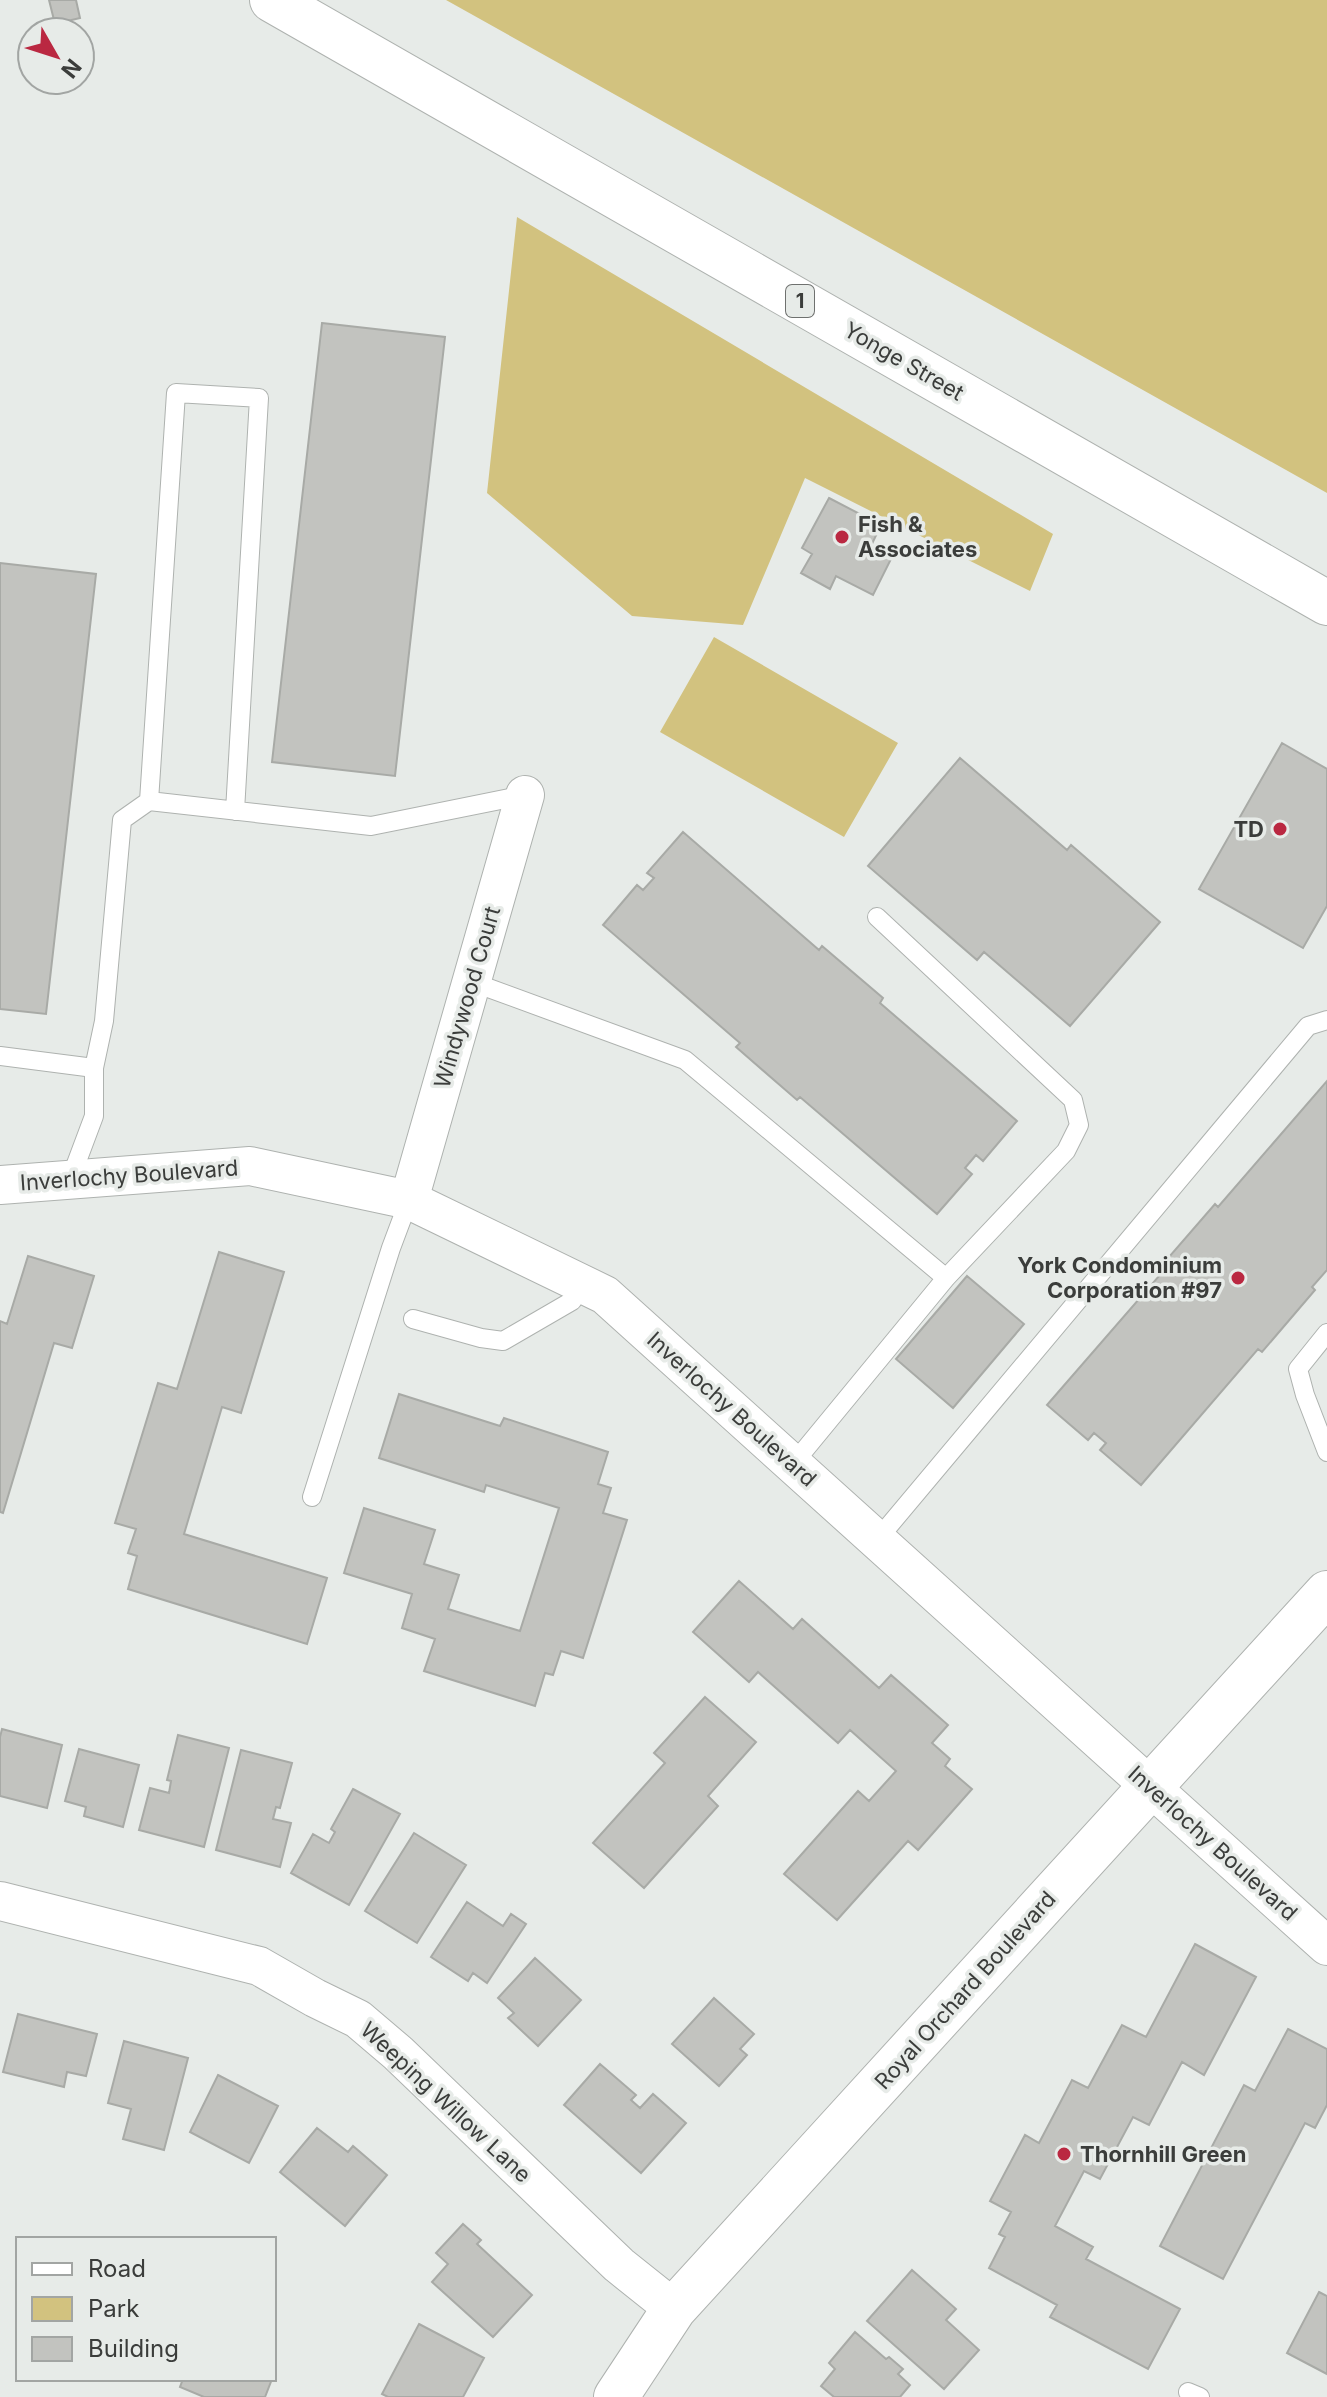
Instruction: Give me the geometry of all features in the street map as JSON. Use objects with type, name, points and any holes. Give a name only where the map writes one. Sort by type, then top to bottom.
[{"type":"main road","name":"Yonge Street","points":[[278,1],[1327,603]]},
{"type":"main road","name":"Royal Orchard Boulevard","points":[[616,2397],[674,2309],[1327,1593]]},
{"type":"street","name":"Windywood Court","points":[[409,1200],[525,795]]},
{"type":"street","name":"Inverlochy Boulevard","points":[[0,1185],[250,1166],[409,1200],[605,1295],[1327,1946]]},
{"type":"street","name":"Weeping Willow Lane","points":[[0,1901],[259,1966],[358,2019],[398,2053],[630,2275],[674,2309]]},
{"type":"lane","points":[[149,801],[176,393],[259,398],[235,811]]},
{"type":"lane","points":[[70,1180],[94,1116],[94,1068],[104,1021],[122,820],[149,801],[371,826],[525,795]]},
{"type":"lane","points":[[793,1464],[946,1278],[1066,1151],[1079,1125],[1073,1100],[877,917]]},
{"type":"lane","points":[[472,982],[685,1060],[946,1278]]},
{"type":"lane","points":[[877,1540],[1308,1026],[1327,1020]]},
{"type":"lane","points":[[0,1056],[94,1068]]},
{"type":"lane","points":[[312,1497],[409,1200]]},
{"type":"lane","points":[[413,1319],[503,1341],[572,1301],[584,1284]]},
{"type":"lane","points":[[1327,1333],[1298,1369],[1327,1452]]},
{"type":"green space","points":[[446,0],[1327,0],[1327,493]]},
{"type":"green space","points":[[517,217],[1053,534],[1030,591],[805,478],[743,625],[632,616],[487,493]]},
{"type":"green space","points":[[714,637],[898,743],[844,837],[660,732]]},
{"type":"building","points":[[49,0],[76,0],[80,16],[53,16]]},
{"type":"building","points":[[322,323],[445,337],[395,776],[272,762]]},
{"type":"building","name":"Fish & Associates","points":[[829,498],[881,525],[870,548],[891,559],[873,595],[836,576],[830,589],[801,573],[812,554],[802,548]]},
{"type":"building","points":[[0,563],[96,574],[46,1014],[0,1009]]},
{"type":"building","name":"TD","points":[[1282,743],[1327,769],[1327,906],[1303,948],[1199,889]]},
{"type":"building","points":[[960,758],[1067,850],[1071,845],[1160,922],[1070,1026],[984,952],[977,960],[868,866]]},
{"type":"building","points":[[683,832],[819,950],[822,946],[883,998],[880,1003],[1017,1121],[983,1161],[976,1155],[965,1168],[972,1174],[937,1214],[800,1097],[797,1100],[736,1047],[740,1043],[603,925],[637,885],[643,890],[654,878],[647,873]]},
{"type":"building","name":"York Condominium Corporation #97","points":[[1327,1081],[1327,1270],[1312,1287],[1315,1290],[1262,1352],[1258,1349],[1141,1485],[1100,1450],[1106,1443],[1094,1433],[1088,1440],[1047,1405],[1166,1268],[1162,1265],[1215,1204],[1218,1207]]},
{"type":"building","points":[[219,1252],[284,1272],[241,1413],[222,1407],[184,1534],[327,1578],[307,1644],[128,1589],[137,1556],[128,1553],[136,1529],[115,1523],[158,1383],[177,1389]]},
{"type":"building","points":[[28,1256],[94,1276],[72,1348],[54,1343],[3,1513],[0,1512],[0,1321],[7,1324]]},
{"type":"building","points":[[967,1276],[1024,1324],[953,1408],[896,1359]]},
{"type":"building","points":[[399,1394],[500,1426],[504,1418],[608,1452],[598,1484],[611,1488],[603,1513],[627,1520],[583,1658],[561,1651],[553,1675],[545,1673],[535,1706],[424,1671],[435,1639],[402,1628],[412,1594],[344,1573],[364,1508],[435,1530],[424,1564],[459,1575],[448,1609],[520,1631],[559,1508],[486,1485],[484,1492],[379,1458]]},
{"type":"building","points":[[739,1581],[793,1629],[802,1619],[879,1688],[891,1675],[948,1725],[932,1743],[950,1759],[945,1766],[972,1789],[918,1850],[908,1841],[837,1920],[784,1874],[858,1791],[869,1801],[896,1771],[850,1730],[838,1743],[758,1672],[749,1682],[693,1632]]},
{"type":"building","points":[[705,1697],[756,1742],[708,1796],[718,1806],[644,1888],[593,1843],[665,1763],[654,1753]]},
{"type":"building","points":[[2,1729],[62,1745],[47,1808],[0,1796]]},
{"type":"building","points":[[178,1735],[229,1748],[204,1847],[139,1830],[150,1788],[169,1793],[171,1781],[167,1780]]},
{"type":"building","points":[[79,1749],[139,1765],[123,1827],[84,1816],[86,1807],[65,1801]]},
{"type":"building","points":[[241,1750],[292,1763],[280,1808],[276,1807],[273,1819],[291,1823],[280,1867],[216,1850]]},
{"type":"building","points":[[353,1789],[400,1814],[349,1905],[291,1873],[313,1834],[329,1843],[335,1832],[331,1829]]},
{"type":"building","points":[[414,1833],[466,1865],[417,1943],[365,1911]]},
{"type":"building","points":[[467,1902],[503,1926],[511,1914],[526,1924],[487,1983],[473,1973],[468,1981],[431,1957]]},
{"type":"building","name":"Thornhill Green","points":[[1195,1944],[1256,1977],[1204,2075],[1182,2062],[1149,2125],[1133,2117],[1100,2179],[1084,2171],[1055,2226],[1093,2247],[1086,2259],[1180,2309],[1148,2369],[1050,2317],[1057,2305],[989,2268],[1005,2237],[999,2234],[1011,2212],[990,2201],[1025,2135],[1039,2143],[1072,2080],[1088,2088],[1122,2025],[1146,2037]]},
{"type":"building","points":[[535,1958],[581,2000],[538,2046],[508,2018],[514,2013],[498,1998]]},
{"type":"building","points":[[714,1998],[754,2034],[740,2049],[747,2055],[719,2086],[672,2044]]},
{"type":"building","points":[[18,2014],[97,2034],[86,2076],[67,2072],[64,2087],[3,2072]]},
{"type":"building","points":[[1288,2029],[1327,2049],[1327,2105],[1315,2128],[1305,2123],[1223,2279],[1160,2246],[1244,2085],[1255,2091]]},
{"type":"building","points":[[124,2041],[188,2058],[164,2150],[123,2139],[131,2109],[108,2103]]},
{"type":"building","points":[[600,2064],[636,2095],[631,2100],[640,2108],[653,2094],[686,2123],[641,2173],[564,2105]]},
{"type":"building","points":[[218,2075],[278,2106],[249,2163],[190,2132]]},
{"type":"building","points":[[317,2128],[348,2152],[353,2146],[387,2175],[345,2226],[280,2172]]},
{"type":"building","points":[[463,2224],[481,2240],[477,2244],[532,2295],[493,2337],[432,2282],[448,2264],[436,2253]]},
{"type":"building","points":[[912,2270],[956,2309],[946,2320],[979,2350],[944,2389],[867,2321]]},
{"type":"building","points":[[1319,2292],[1327,2296],[1327,2374],[1287,2353]]},
{"type":"building","points":[[419,2324],[484,2358],[463,2397],[388,2397],[382,2394]]},
{"type":"building","points":[[855,2332],[886,2359],[889,2357],[903,2369],[898,2374],[910,2385],[900,2397],[834,2397],[821,2386],[835,2369],[829,2363]]},
{"type":"building","points":[[182,2381],[271,2381],[265,2397],[204,2397],[180,2387]]},
{"type":"place","name":"Fish & Associates","points":[[842,537]]},
{"type":"place","name":"TD","points":[[1280,829]]},
{"type":"place","name":"York Condominium Corporation #97","points":[[1238,1278]]},
{"type":"place","name":"Thornhill Green","points":[[1064,2154]]}]
